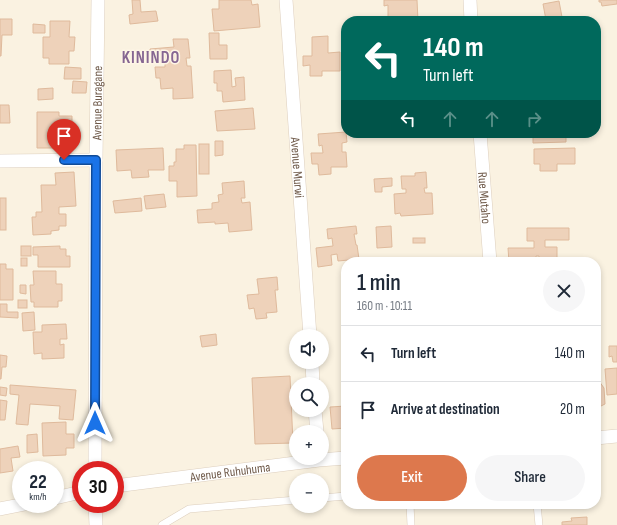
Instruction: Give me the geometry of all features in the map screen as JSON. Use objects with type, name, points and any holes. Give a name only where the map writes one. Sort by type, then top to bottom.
[{"type":"street","name":"Avenue Buragane","points":[[95,461],[98,0]]},
{"type":"street","name":"Avenue Murwi","points":[[286,0],[310,329]]},
{"type":"street","points":[[470,0],[471,16]]},
{"type":"street","name":"Rue Mutaho","points":[[480,138],[490,257]]},
{"type":"street","points":[[0,161],[96,160]]},
{"type":"street","points":[[601,438],[617,436]]},
{"type":"street","name":"Avenue Ruhuhuma","points":[[329,459],[341,458]]},
{"type":"street","name":"Avenue Ruhuhuma","points":[[124,485],[289,463]]},
{"type":"street","points":[[0,509],[12,507]]},
{"type":"street","points":[[95,513],[96,525]]},
{"type":"lane","points":[[329,497],[341,496]]},
{"type":"lane","points":[[162,525],[189,509],[289,501]]},
{"type":"lane","points":[[410,509],[411,525]]},
{"type":"lane","points":[[537,509],[539,525]]},
{"type":"building","points":[[132,0],[140,0],[141,12],[156,11],[158,21],[130,24],[129,15],[133,14]]},
{"type":"building","points":[[219,0],[251,0],[252,5],[258,4],[260,27],[214,31],[212,9],[219,9]]},
{"type":"building","points":[[384,0],[417,0],[418,16],[388,16],[388,5],[384,6]]},
{"type":"building","points":[[599,0],[617,0],[617,4],[602,6]]},
{"type":"building","points":[[559,1],[562,16],[545,16],[543,4]]},
{"type":"building","points":[[0,19],[12,19],[12,35],[2,35],[1,56],[0,56]]},
{"type":"building","points":[[50,21],[70,21],[69,37],[75,37],[74,51],[69,51],[69,64],[49,64],[49,58],[43,58],[43,37],[50,37]]},
{"type":"building","points":[[33,24],[45,25],[45,33],[33,33]]},
{"type":"building","points":[[209,33],[219,33],[219,45],[227,45],[227,59],[210,59]]},
{"type":"building","points":[[328,36],[328,53],[340,52],[340,71],[322,71],[322,76],[310,76],[310,65],[303,66],[303,56],[312,56],[312,37]]},
{"type":"building","points":[[173,39],[188,39],[190,58],[186,58],[187,66],[191,66],[193,98],[173,99],[173,88],[161,89],[160,78],[156,78],[155,67],[165,67],[165,62],[150,62],[150,49],[174,47]]},
{"type":"building","points":[[65,67],[81,68],[81,79],[64,79]]},
{"type":"building","points":[[231,70],[232,87],[236,86],[235,78],[244,77],[245,100],[223,102],[222,91],[217,91],[217,83],[214,83],[214,71]]},
{"type":"building","points":[[73,81],[87,82],[86,93],[72,93]]},
{"type":"building","points":[[53,88],[53,99],[38,100],[38,89]]},
{"type":"building","points":[[0,105],[9,105],[10,123],[0,123]]},
{"type":"building","points":[[253,108],[255,129],[217,131],[215,111]]},
{"type":"building","points":[[37,112],[59,112],[59,116],[72,116],[72,140],[58,140],[58,148],[37,148]]},
{"type":"building","points":[[341,132],[341,138],[347,138],[347,142],[342,143],[342,152],[346,152],[347,167],[331,167],[331,174],[319,175],[318,164],[312,164],[311,153],[323,153],[322,145],[319,146],[318,134]]},
{"type":"building","points":[[533,138],[566,138],[566,142],[533,143]]},
{"type":"building","points":[[215,141],[223,141],[223,155],[215,156]]},
{"type":"building","points":[[199,144],[209,144],[209,174],[199,174]]},
{"type":"building","points":[[184,145],[196,145],[197,196],[177,197],[177,181],[169,181],[169,166],[174,166],[174,162],[176,162],[176,149],[184,149]]},
{"type":"building","points":[[163,148],[164,170],[148,170],[149,177],[132,178],[131,170],[117,171],[116,150]]},
{"type":"building","points":[[575,148],[575,164],[557,164],[557,171],[540,171],[540,164],[534,164],[534,149]]},
{"type":"building","points":[[74,172],[76,206],[59,207],[59,214],[66,214],[66,226],[59,226],[59,230],[51,231],[51,234],[33,235],[32,217],[36,217],[36,212],[42,212],[41,185],[56,185],[55,173]]},
{"type":"building","points":[[426,172],[427,188],[424,188],[425,193],[432,193],[433,214],[401,216],[400,213],[395,214],[394,194],[406,193],[406,189],[402,189],[401,176],[415,176],[415,173]]},
{"type":"building","points":[[392,178],[392,186],[382,187],[382,192],[375,192],[374,179]]},
{"type":"building","points":[[244,181],[245,198],[241,198],[242,203],[250,202],[252,230],[229,232],[228,223],[198,223],[197,210],[212,209],[212,203],[219,202],[218,195],[223,194],[222,183]]},
{"type":"building","points":[[164,194],[166,207],[146,209],[144,196]]},
{"type":"building","points":[[0,198],[6,198],[6,230],[0,230]]},
{"type":"building","points":[[141,198],[142,211],[115,213],[113,201]]},
{"type":"building","points":[[356,226],[357,234],[354,234],[359,257],[341,257],[341,261],[338,261],[337,254],[331,255],[332,265],[318,267],[316,248],[333,246],[332,238],[328,239],[327,229]]},
{"type":"building","points":[[391,226],[392,247],[377,248],[376,227]]},
{"type":"building","points":[[527,228],[569,228],[569,240],[545,240],[545,247],[557,247],[557,257],[509,257],[508,248],[534,248],[534,241],[527,241]]},
{"type":"building","points":[[413,238],[425,238],[425,243],[413,243]]},
{"type":"building","points":[[21,246],[31,246],[31,256],[21,256]]},
{"type":"building","points":[[60,246],[60,249],[66,249],[66,256],[70,256],[70,267],[38,267],[38,255],[33,255],[33,247]]},
{"type":"building","points":[[21,258],[27,258],[27,266],[21,266]]},
{"type":"building","points":[[0,264],[6,264],[6,269],[13,269],[13,300],[0,300]]},
{"type":"building","points":[[33,271],[56,271],[56,284],[62,284],[62,301],[58,301],[58,307],[34,307],[34,302],[31,302],[30,285],[34,285]]},
{"type":"building","points":[[277,277],[278,290],[275,290],[277,312],[266,313],[267,318],[256,319],[254,308],[249,309],[247,295],[259,294],[257,279]]},
{"type":"building","points":[[20,285],[26,285],[26,294],[20,293]]},
{"type":"building","points":[[18,300],[27,300],[27,308],[18,308]]},
{"type":"building","points":[[0,304],[7,304],[7,312],[18,312],[18,318],[0,317]]},
{"type":"building","points":[[34,312],[35,330],[23,331],[22,313]]},
{"type":"building","points":[[66,324],[67,339],[60,339],[60,345],[64,344],[64,358],[42,359],[42,353],[34,354],[33,332],[42,332],[42,325]]},
{"type":"building","points":[[216,334],[217,345],[202,347],[200,336]]},
{"type":"building","points":[[609,346],[617,346],[617,362],[613,362],[612,356],[609,357]]},
{"type":"building","points":[[0,355],[7,356],[6,367],[2,367],[1,379],[0,379]]},
{"type":"building","points":[[617,368],[617,394],[607,395],[605,369]]},
{"type":"building","points":[[290,376],[289,417],[292,417],[292,425],[289,425],[289,443],[255,444],[252,378]]},
{"type":"building","points":[[601,384],[604,388],[605,404],[601,406]]},
{"type":"building","points":[[10,385],[76,390],[73,420],[59,419],[60,406],[30,404],[28,425],[16,424],[19,395],[10,394]]},
{"type":"building","points":[[0,387],[7,388],[6,396],[0,395]]},
{"type":"building","points":[[0,400],[7,401],[5,420],[0,420]]},
{"type":"building","points":[[341,406],[341,428],[332,429],[330,407]]},
{"type":"building","points":[[66,422],[66,434],[74,434],[74,448],[66,448],[66,455],[43,456],[42,423]]},
{"type":"building","points":[[37,434],[38,452],[27,453],[27,435]]},
{"type":"building","points":[[18,446],[20,457],[11,458],[12,471],[0,473],[0,449]]},
{"type":"building","points":[[587,517],[587,525],[562,525],[562,522],[572,521],[571,518]]},
{"type":"district","name":"KININDO","points":[[151,57]]},
{"type":"route","points":[[64,160],[96,160],[95,423]]}]
